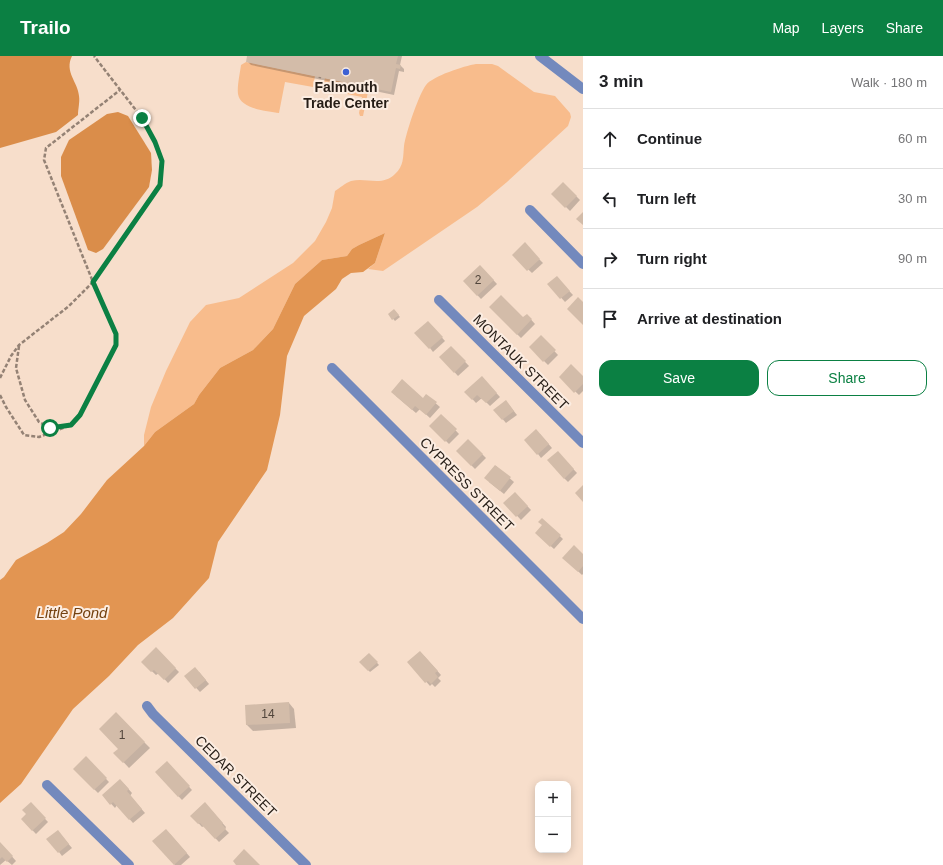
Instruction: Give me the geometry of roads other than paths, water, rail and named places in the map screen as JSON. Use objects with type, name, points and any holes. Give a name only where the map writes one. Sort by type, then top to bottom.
[{"type":"street","points":[[540,56],[555,66],[583,90]]},
{"type":"street","points":[[530,210],[583,264]]},
{"type":"street","name":"MONTAUK STREET","points":[[439,300],[583,443]]},
{"type":"street","name":"CYPRESS STREET","points":[[332,368],[583,619]]},
{"type":"street","name":"CEDAR STREET","points":[[147,706],[153,714],[306,865]]},
{"type":"street","points":[[47,785],[129,865]]},
{"type":"water","name":"Little Pond","points":[[385,233],[375,263],[363,272],[351,273],[342,279],[336,289],[304,316],[287,356],[280,415],[267,470],[218,542],[209,578],[173,618],[138,645],[109,676],[73,709],[21,784],[0,803],[0,580],[4,577],[16,560],[64,532],[81,514],[107,480],[144,446],[155,432],[194,404],[199,395],[220,368],[253,350],[273,329],[295,284],[322,260],[347,256],[352,249]]},
{"type":"place","name":"Falmouth Trade Center","points":[[346,72]]}]
